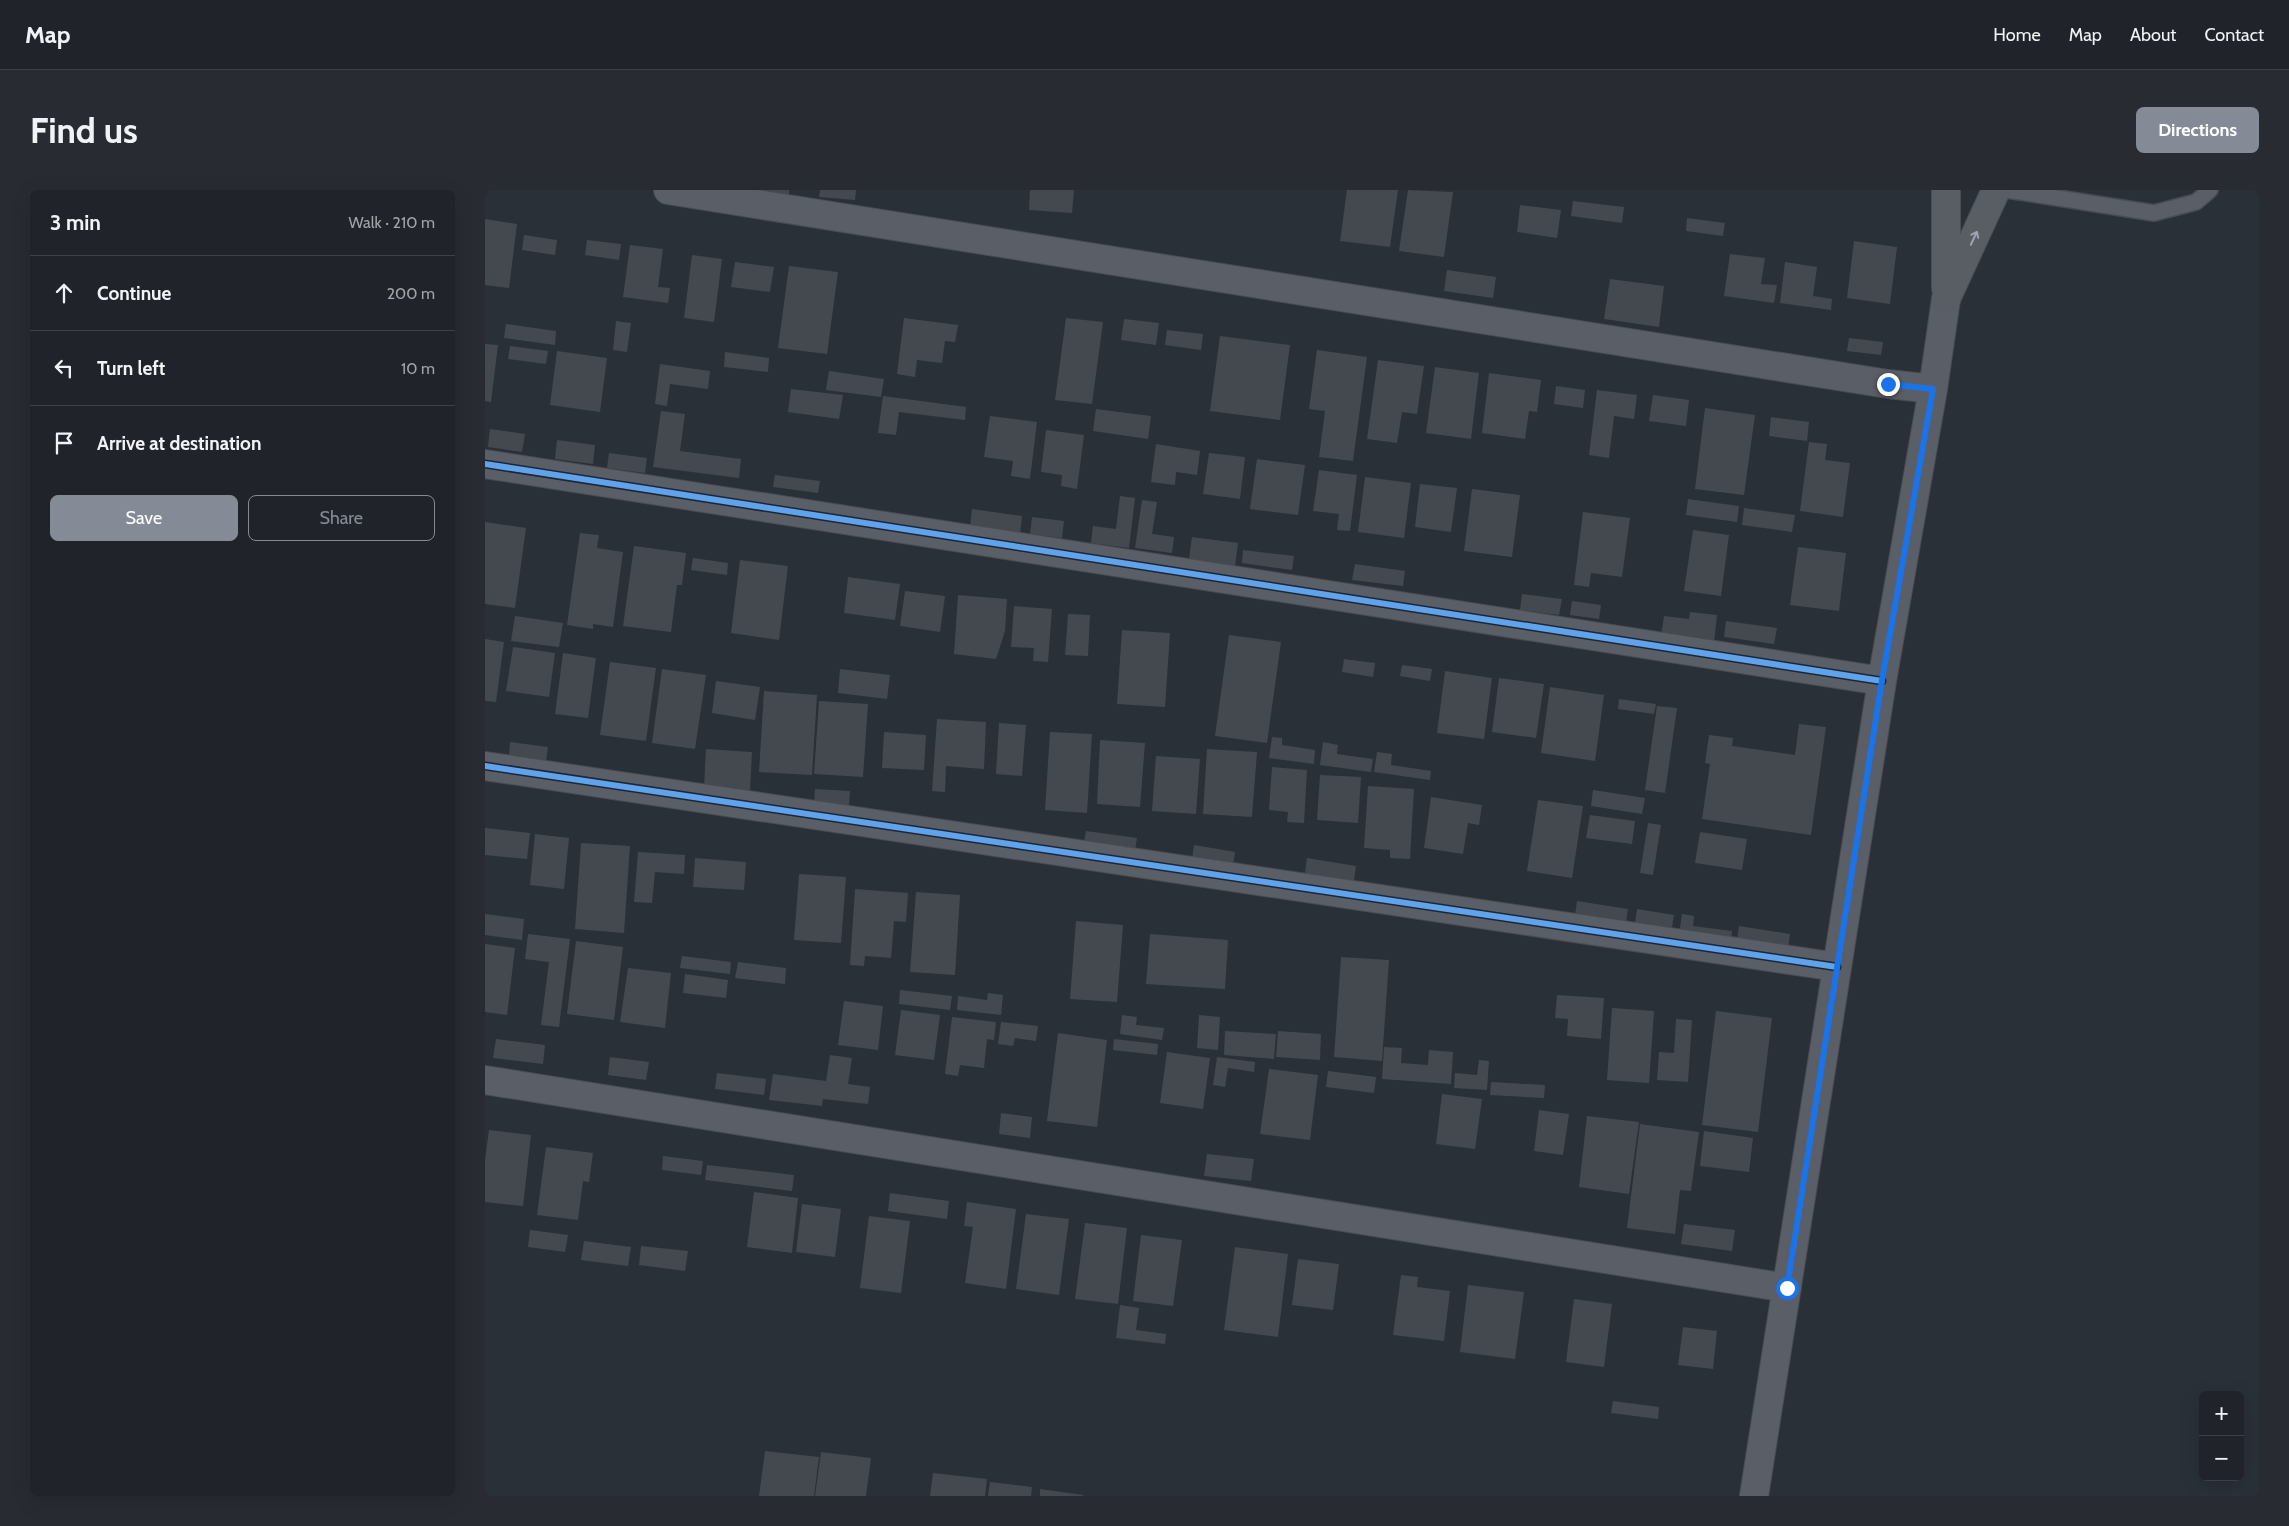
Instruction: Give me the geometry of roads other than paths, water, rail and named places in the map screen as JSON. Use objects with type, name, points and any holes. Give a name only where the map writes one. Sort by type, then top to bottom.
[{"type":"street","points":[[668,190],[1888,384],[1933,389]]},
{"type":"street","points":[[1754,1496],[1882,680],[1933,389],[1946,298],[1946,190]]},
{"type":"street","points":[[1946,298],[1996,190]]},
{"type":"street","points":[[485,464],[1882,680]]},
{"type":"street","points":[[485,766],[1837,967]]},
{"type":"street","points":[[485,1080],[1787,1288]]},
{"type":"lane","points":[[2007,190],[2154,214],[2197,202],[2210,190]]}]
